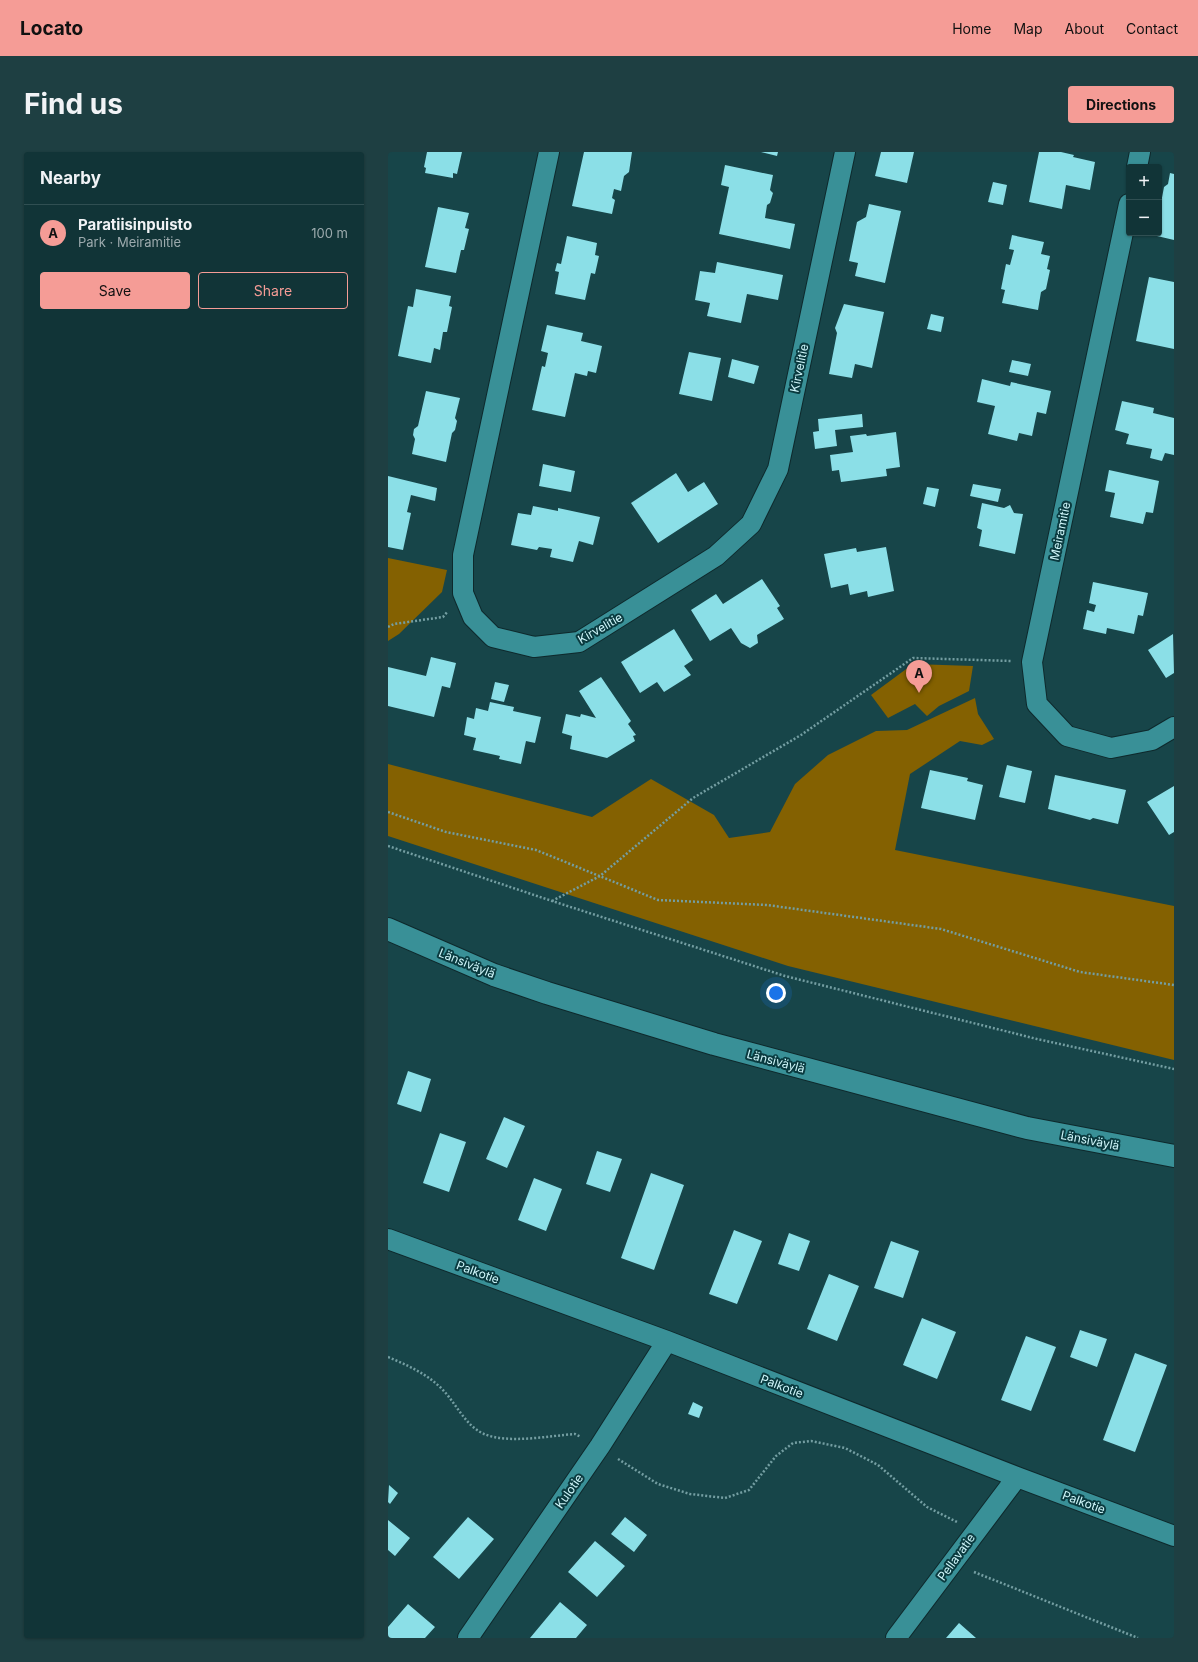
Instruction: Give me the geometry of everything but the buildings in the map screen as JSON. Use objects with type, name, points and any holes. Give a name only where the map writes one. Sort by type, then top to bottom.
[{"type":"main road","name":"Länsiväylä","points":[[388,929],[494,974],[547,993],[714,1044],[1027,1128],[1174,1156]]},
{"type":"street","name":"Kirvelitie","points":[[549,152],[464,555],[463,593],[473,617],[493,637],[534,647],[579,642],[716,556],[751,524],[778,469],[845,152]]},
{"type":"street","points":[[1138,164],[1140,152]]},
{"type":"street","name":"Meiramitie","points":[[1126,218],[1032,662],[1036,704],[1067,736],[1111,748],[1152,740],[1174,727]]},
{"type":"street","name":"Palkotie","points":[[388,1239],[667,1341],[1017,1477],[1174,1536]]},
{"type":"street","name":"Kulotie","points":[[468,1638],[600,1446],[667,1341]]},
{"type":"street","name":"Pellavatie","points":[[896,1638],[1017,1477]]},
{"type":"path","points":[[388,627],[394,624],[443,617],[463,593]]},
{"type":"path","points":[[552,901],[600,876],[693,798],[801,735],[913,658],[1032,662]]},
{"type":"path","points":[[388,812],[446,832],[536,850],[658,900],[767,906],[941,929],[1080,972],[1174,985]]},
{"type":"path","points":[[388,846],[784,976],[1037,1039],[1174,1069]]},
{"type":"path","points":[[388,1357],[421,1372],[441,1388],[471,1426],[485,1434],[511,1439],[575,1434],[600,1446],[658,1484],[690,1494],[725,1498],[749,1490],[776,1456],[792,1443],[810,1441],[845,1448],[878,1465],[927,1507],[976,1531]]},
{"type":"path","points":[[952,1563],[1138,1638]]},
{"type":"shaded area","points":[[388,558],[447,570],[442,592],[399,634],[388,641]]},
{"type":"shaded area","points":[[913,664],[973,666],[969,691],[939,706],[927,716],[915,704],[888,718],[871,695]]},
{"type":"shaded area","points":[[975,698],[978,714],[994,739],[982,745],[960,741],[910,774],[895,850],[1174,906],[1174,1060],[788,966],[388,836],[388,764],[592,817],[651,779],[714,815],[729,838],[770,832],[795,784],[828,755],[876,731],[907,730]]},
{"type":"place","name":"Paratiisinpuisto","points":[[919,693]]}]
